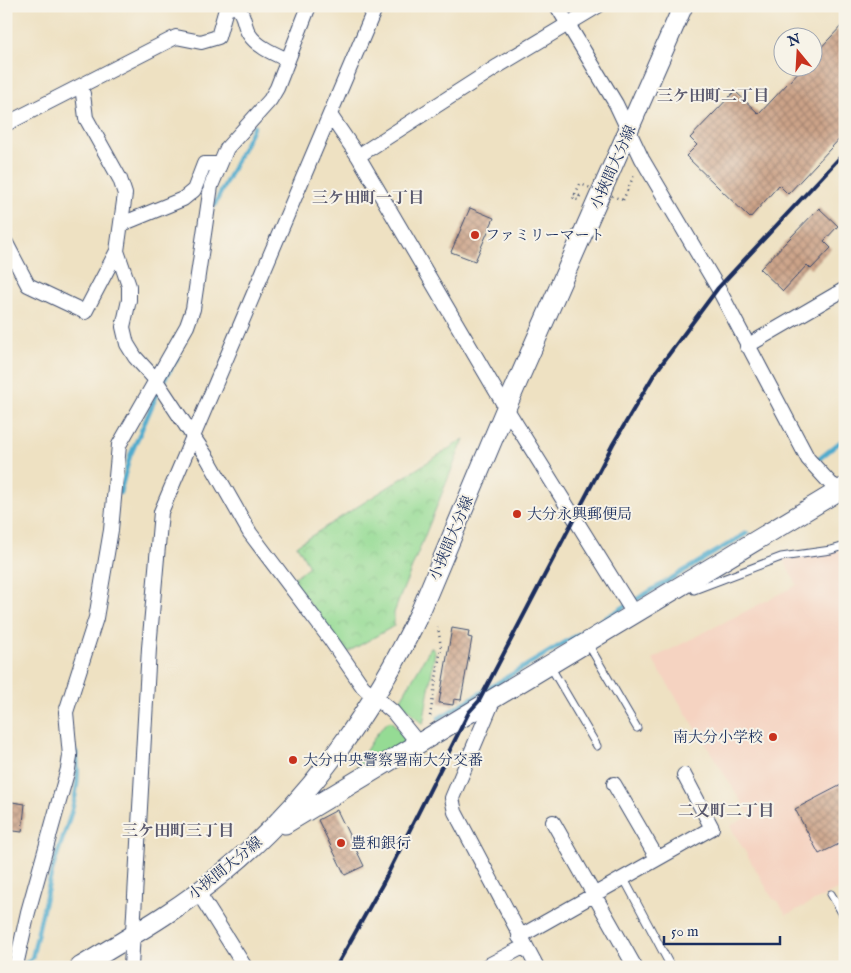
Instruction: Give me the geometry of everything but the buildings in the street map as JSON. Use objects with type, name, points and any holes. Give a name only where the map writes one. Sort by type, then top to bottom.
[{"type":"main road","name":"小挾間大分線","points":[[80,967],[132,936],[198,892],[225,872],[265,836],[312,783],[375,696],[421,610],[506,408],[683,6]]},
{"type":"main road","points":[[265,836],[633,612],[843,489]]},
{"type":"street","points":[[6,124],[80,88],[176,36],[201,42],[218,37],[226,9],[236,6],[242,11],[250,35],[268,51],[288,60]]},
{"type":"street","points":[[18,967],[17,961],[28,912],[68,769],[70,756],[66,712],[96,618],[111,530],[119,445],[155,379],[180,340],[193,309],[211,186],[219,164],[227,148],[270,100],[309,6]]},
{"type":"street","points":[[131,967],[149,648],[161,512],[376,6]]},
{"type":"street","points":[[557,6],[616,104],[642,159],[718,288],[808,459],[831,484],[843,489]]},
{"type":"street","points":[[358,156],[498,66],[568,26],[598,6]]},
{"type":"street","points":[[6,243],[28,284],[84,312],[117,251],[125,203],[123,186],[89,126],[80,88]]},
{"type":"street","points":[[330,115],[358,156],[506,408],[633,612]]},
{"type":"street","points":[[122,224],[183,199],[194,190],[204,164],[219,164]]},
{"type":"street","points":[[117,251],[128,286],[129,300],[123,326],[127,344],[135,357],[155,379],[192,436],[250,534],[330,638],[363,687],[396,715],[418,743]]},
{"type":"street","points":[[747,346],[845,289]]},
{"type":"street","points":[[496,696],[452,798],[455,812],[537,967]]},
{"type":"street","points":[[485,967],[595,893],[712,828],[684,775]]},
{"type":"street","points":[[614,784],[657,858]]},
{"type":"street","points":[[554,822],[635,967]]},
{"type":"street","points":[[198,892],[246,967]]},
{"type":"lane","points":[[687,580],[694,590],[782,557],[831,550],[845,546]]},
{"type":"lane","points":[[586,641],[637,728]]},
{"type":"lane","points":[[548,664],[597,746]]},
{"type":"lane","points":[[623,877],[671,967]]},
{"type":"lane","points":[[831,894],[845,918]]},
{"type":"path","points":[[574,194],[580,196],[578,200],[573,198],[580,184],[623,200],[633,177]]},
{"type":"path","points":[[428,724],[441,648],[438,626]]},
{"type":"shaded area","name":"南大分小学校","points":[[845,549],[845,886],[786,915],[778,901],[773,899],[730,826],[750,815],[652,659],[797,585],[783,559]]},
{"type":"green space","points":[[464,439],[394,613],[394,626],[346,653],[292,579],[309,566],[297,545]]},
{"type":"green space","points":[[431,647],[435,652],[423,725],[402,703],[401,699]]},
{"type":"green space","points":[[391,721],[405,738],[405,743],[359,769],[357,766],[372,741],[382,728]]},
{"type":"waterway","points":[[214,206],[254,126]]},
{"type":"waterway","points":[[162,384],[177,358]]},
{"type":"waterway","points":[[120,493],[130,456],[159,390]]},
{"type":"waterway","points":[[819,459],[845,438]]},
{"type":"waterway","points":[[439,718],[747,533]]},
{"type":"waterway","points":[[21,967],[32,958],[53,868],[72,811],[77,782],[76,752]]},
{"type":"railway","points":[[336,967],[383,883],[469,712],[479,701],[613,444],[655,373],[718,288],[845,152]]},
{"type":"place","name":"ファミリーマート","points":[[475,235]]},
{"type":"place","name":"大分永興郵便局","points":[[517,514]]},
{"type":"place","name":"南大分小学校","points":[[773,737]]},
{"type":"place","name":"大分中央警察署南大分交番","points":[[293,760]]},
{"type":"place","name":"豊和銀行","points":[[341,843]]},
{"type":"district","name":"三ケ田町二丁目","points":[[713,95]]},
{"type":"district","name":"三ケ田町一丁目","points":[[368,197]]},
{"type":"district","name":"二又町二丁目","points":[[726,810]]},
{"type":"district","name":"三ケ田町三丁目","points":[[178,830]]}]
